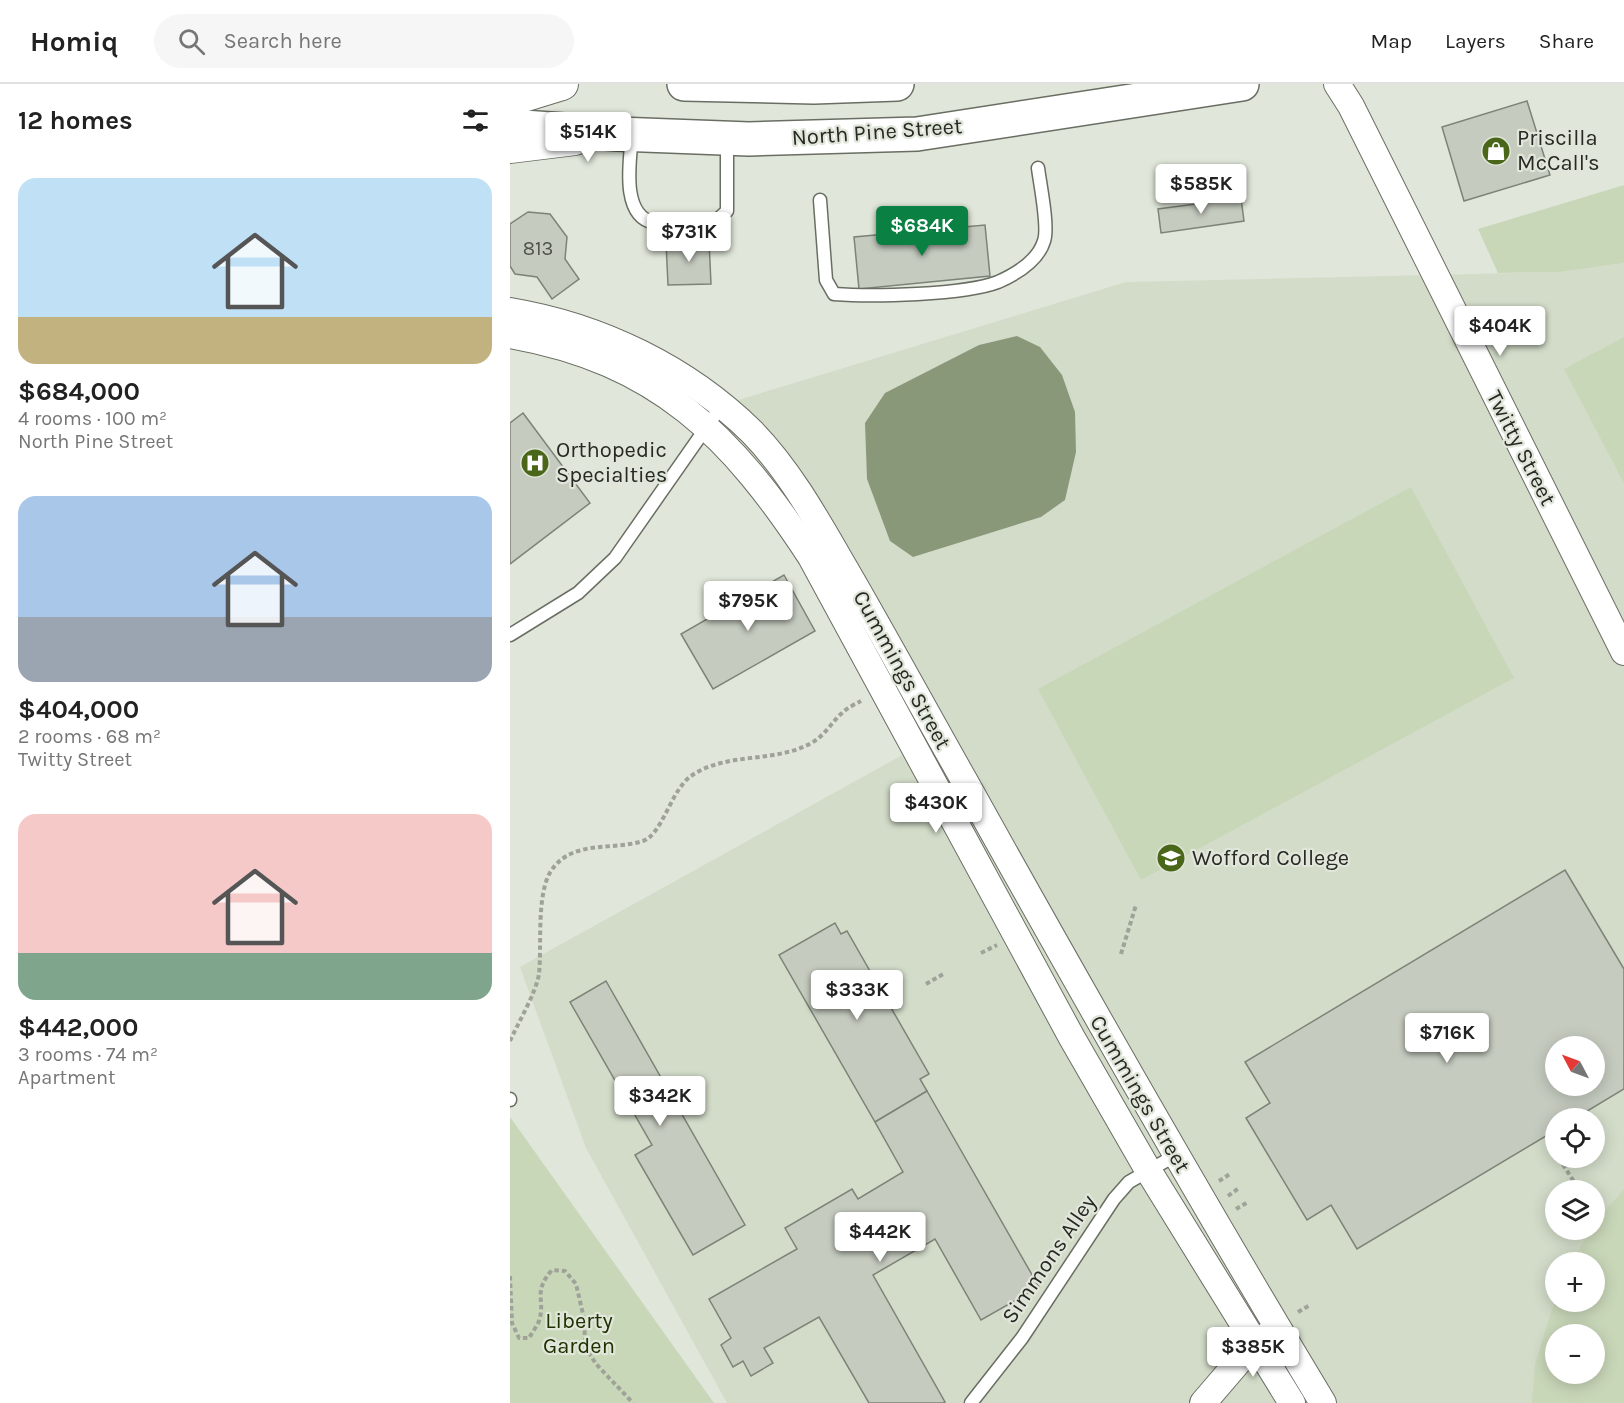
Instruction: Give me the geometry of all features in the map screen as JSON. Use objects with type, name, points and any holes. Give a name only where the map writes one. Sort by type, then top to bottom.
[{"type":"highway","name":"North Pine Street","points":[[684,84],[814,87],[897,84]]},
{"type":"highway","name":"North Pine Street","points":[[510,126],[625,135],[727,138],[917,134],[1242,84]]},
{"type":"street","points":[[510,100],[562,84]]},
{"type":"street","name":"Twitty Street","points":[[1337,84],[1351,106],[1624,652]]},
{"type":"street","points":[[510,147],[625,135]]},
{"type":"street","name":"Cummings Street","points":[[510,311],[559,322],[600,335],[695,384],[722,405],[755,436],[784,471],[822,529],[1176,1155],[1323,1403]]},
{"type":"street","name":"Cummings Street","points":[[510,335],[570,350],[618,367],[659,389],[709,427],[764,489],[811,557],[1071,1038],[1148,1170],[1292,1403]]},
{"type":"street","points":[[1203,1403],[1256,1344],[1277,1328]]},
{"type":"lane","points":[[625,135],[629,192],[638,213],[653,223],[716,221],[722,218],[728,211],[727,138]]},
{"type":"lane","points":[[820,200],[824,273],[834,294],[862,296],[958,290],[997,282],[1027,266],[1037,254],[1045,240],[1038,168]]},
{"type":"lane","points":[[510,635],[578,593],[598,577],[631,538],[722,405]]},
{"type":"lane","name":"Simmons Alley","points":[[971,1403],[1022,1338],[1114,1199],[1129,1182],[1176,1155]]},
{"type":"path","points":[[510,1041],[538,977],[542,902],[550,872],[568,854],[586,848],[645,841],[660,826],[668,806],[688,779],[705,767],[784,752],[813,742],[843,711],[867,698]]},
{"type":"path","points":[[1121,954],[1136,905]]},
{"type":"path","points":[[981,953],[1000,943]]},
{"type":"path","points":[[926,984],[945,974]]},
{"type":"path","points":[[510,1276],[512,1323],[519,1338],[529,1338],[539,1320],[539,1295],[543,1280],[552,1270],[565,1271],[576,1284],[584,1314],[586,1348],[596,1364],[633,1403]]},
{"type":"shaded area","name":"Wofford College","points":[[1624,263],[1624,1403],[727,1403],[586,1148],[520,967],[915,748],[722,405],[1126,282],[1560,272]]},
{"type":"shaded area","points":[[1017,336],[1040,347],[1062,375],[1075,412],[1076,452],[1065,500],[1041,517],[913,557],[890,541],[867,479],[865,423],[885,393],[979,345]]},
{"type":"green space","points":[[1624,185],[1624,263],[1560,272],[1498,273],[1478,229]]},
{"type":"green space","points":[[1624,337],[1624,483],[1564,369]]},
{"type":"green space","points":[[1411,487],[1514,678],[1141,880],[1038,689]]},
{"type":"green space","name":"Liberty Garden","points":[[510,1117],[714,1403],[510,1403]]},
{"type":"green space","points":[[1624,1189],[1624,1403],[1532,1403],[1535,1364],[1545,1332],[1545,1384],[1605,1384],[1605,1324],[1548,1324],[1551,1312],[1605,1312],[1605,1252],[1578,1252],[1585,1240],[1605,1240],[1605,1211]]},
{"type":"building","name":"Priscilla McCall's","points":[[1527,101],[1550,175],[1464,201],[1442,127]]},
{"type":"building","points":[[1241,198],[1244,221],[1161,233],[1158,209]]},
{"type":"building","points":[[528,212],[550,214],[567,237],[565,259],[579,279],[552,299],[537,277],[515,274],[510,266],[510,224]]},
{"type":"building","points":[[985,225],[990,276],[859,289],[854,237]]},
{"type":"building","points":[[709,241],[711,284],[668,285],[666,243]]},
{"type":"building","name":"Orthopedic Specialties","points":[[523,413],[590,503],[510,564],[510,423]]},
{"type":"building","points":[[784,575],[815,631],[713,689],[681,634]]},
{"type":"building","points":[[1565,870],[1624,969],[1624,1089],[1592,1108],[1545,1108],[1545,1137],[1357,1249],[1331,1205],[1307,1220],[1246,1118],[1270,1103],[1245,1062]]},
{"type":"building","points":[[835,923],[841,934],[847,931],[929,1074],[920,1079],[927,1091],[875,1122],[779,955]]},
{"type":"building","points":[[606,981],[745,1225],[693,1255],[635,1155],[652,1145],[570,1002]]},
{"type":"building","points":[[927,1091],[1039,1287],[981,1320],[935,1239],[873,1275],[945,1402],[943,1403],[869,1403],[819,1317],[764,1348],[773,1363],[751,1376],[743,1361],[733,1367],[721,1345],[731,1338],[709,1299],[797,1249],[785,1228],[852,1189],[858,1199],[903,1172],[875,1122]]},
{"type":"place","name":"Priscilla McCall's","points":[[1496,151]]},
{"type":"place","name":"Orthopedic Specialties","points":[[535,463]]},
{"type":"place","name":"Wofford College","points":[[1171,858]]}]
